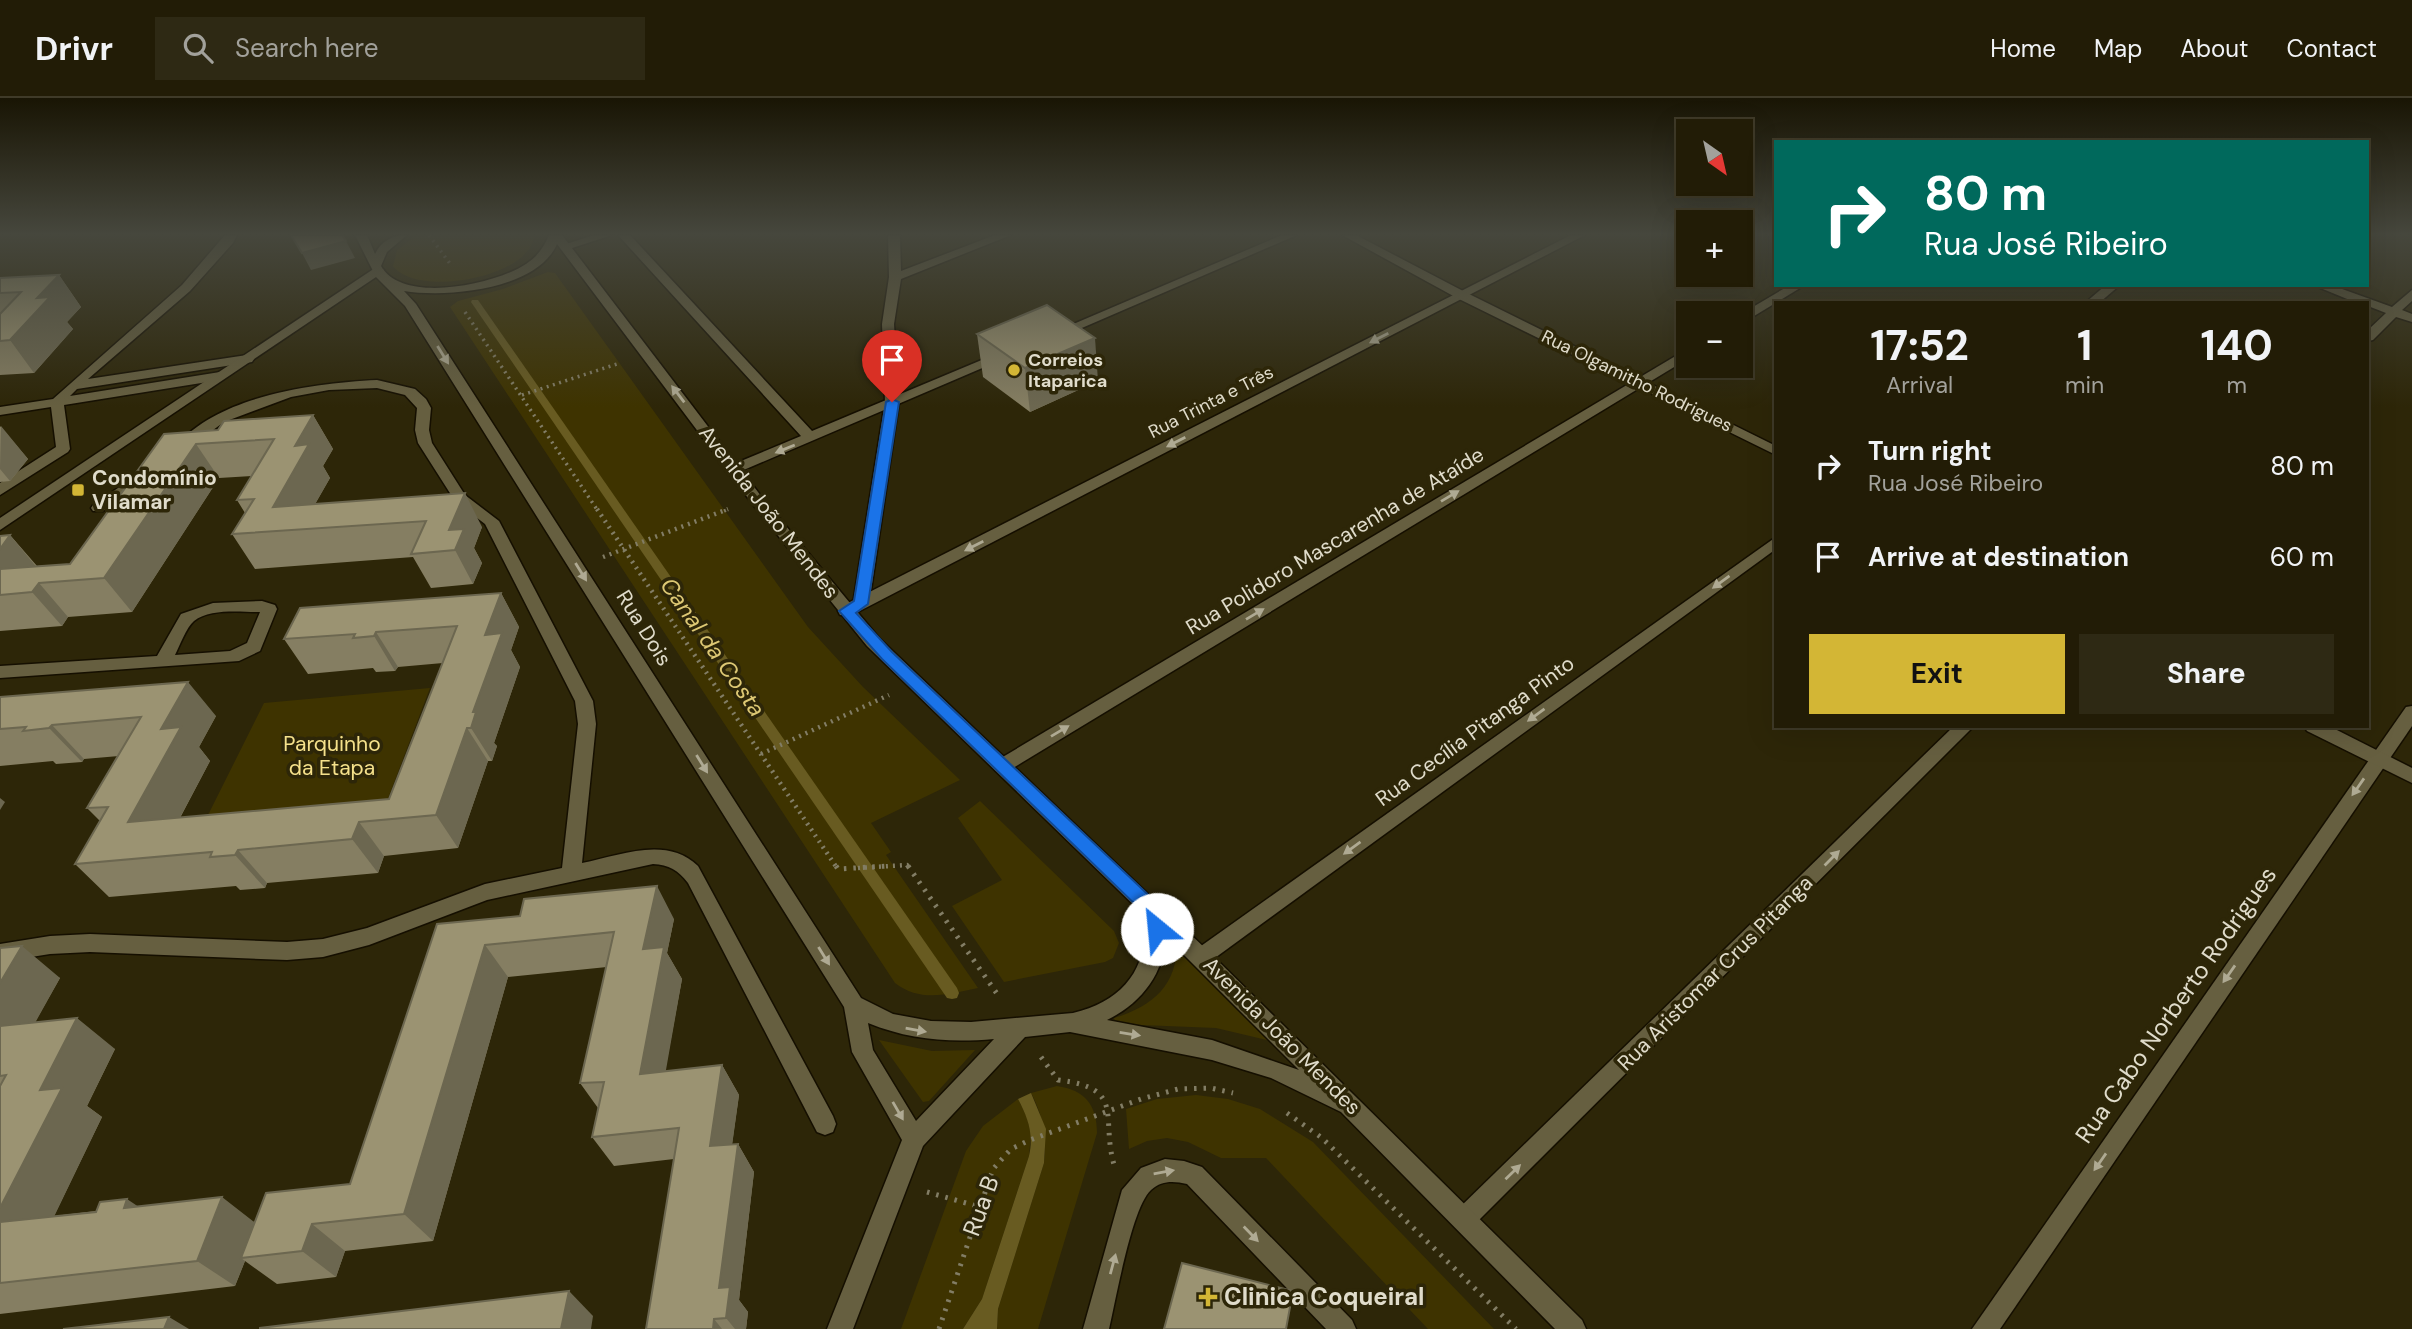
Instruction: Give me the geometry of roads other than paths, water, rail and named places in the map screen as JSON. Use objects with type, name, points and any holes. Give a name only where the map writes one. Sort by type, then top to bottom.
[{"type":"street","points":[[57,402],[73,385],[181,292]]},
{"type":"street","points":[[0,525],[341,292]]},
{"type":"street","name":"Rua Dois","points":[[398,292],[410,304],[854,1004]]},
{"type":"street","name":"Avenida João Mendes","points":[[600,292],[756,499],[854,608],[915,682],[1368,1121],[1573,1329]]},
{"type":"street","points":[[677,292],[811,438]]},
{"type":"street","points":[[854,608],[892,402],[888,324],[893,292]]},
{"type":"street","points":[[1047,338],[1155,292]]},
{"type":"street","name":"Rua Olgamitho Rodrigues","points":[[1456,292],[1774,450]]},
{"type":"street","name":"Rua Trinta e Três","points":[[854,608],[1466,292]]},
{"type":"street","points":[[1753,313],[1787,292]]},
{"type":"street","points":[[2340,292],[2364,301]]},
{"type":"street","points":[[2369,336],[2412,294]]},
{"type":"street","points":[[2369,303],[2412,317]]},
{"type":"street","points":[[734,469],[1008,354]]},
{"type":"street","points":[[73,385],[247,359]]},
{"type":"street","name":"Rua Polidoro Mascarenha de Ataíde","points":[[1002,766],[1676,360]]},
{"type":"street","points":[[0,411],[220,376]]},
{"type":"street","points":[[175,452],[219,419],[243,408],[308,389],[377,384],[401,388],[419,399],[424,408],[422,430],[425,443],[460,498],[491,520],[584,701],[587,723],[571,873]]},
{"type":"street","points":[[0,490],[63,449],[57,402]]},
{"type":"street","points":[[98,508],[153,468]]},
{"type":"street","name":"Rua Cecília Pitanga Pinto","points":[[1201,957],[1774,543]]},
{"type":"street","points":[[0,672],[233,657],[254,647],[269,609],[262,606],[206,610],[192,614],[187,618],[163,661]]},
{"type":"street","name":"Rua Cabo Norberto Rodrigues","points":[[1985,1329],[2412,712]]},
{"type":"street","name":"Rua Aristomar Crus Pitanga","points":[[1464,1219],[1963,728]]},
{"type":"street","points":[[2317,728],[2412,776]]},
{"type":"street","points":[[0,953],[50,945],[90,943],[286,951],[323,948],[369,936],[485,892],[653,856],[667,857],[689,868],[825,1124]]},
{"type":"street","points":[[854,1004],[871,1016],[912,1030],[937,1033],[1063,1023],[1090,1018],[1115,1006],[1135,990],[1150,969],[1157,949],[1157,929],[1152,909]]},
{"type":"street","points":[[854,1004],[863,1052],[914,1139]]},
{"type":"street","points":[[1063,1023],[1226,1052],[1286,1074],[1322,1092],[1368,1121]]},
{"type":"street","points":[[840,1329],[914,1139],[1020,1027]]},
{"type":"street","points":[[1096,1329],[1130,1198],[1138,1184],[1150,1175],[1164,1170],[1179,1170],[1194,1175],[1343,1329]]},
{"type":"waterway","name":"Canal da Costa","points":[[475,302],[952,993]]},
{"type":"place","name":"Correios Itaparica","points":[[1014,370]]},
{"type":"place","name":"Condomínio Vilamar","points":[[78,490]]},
{"type":"place","name":"Clinica Coqueiral","points":[[1208,1297]]},
{"type":"park label","name":"Parquinho da Etapa","points":[[332,756]]}]
